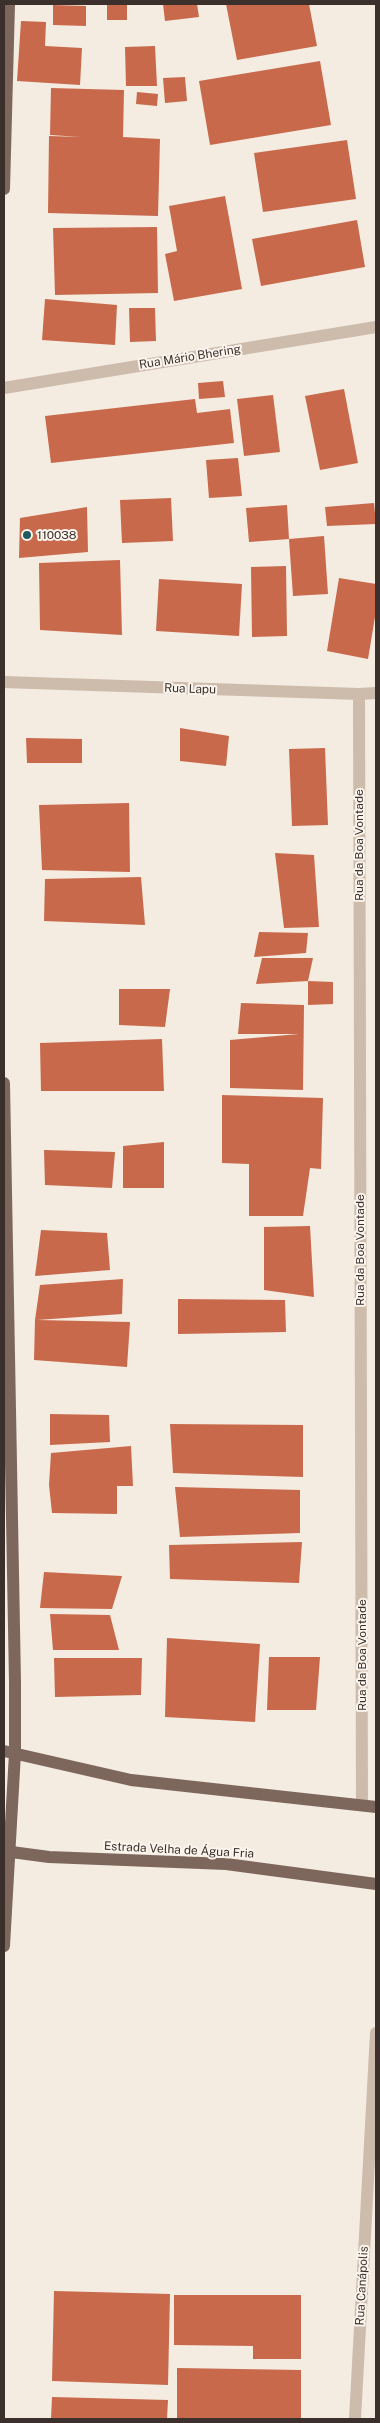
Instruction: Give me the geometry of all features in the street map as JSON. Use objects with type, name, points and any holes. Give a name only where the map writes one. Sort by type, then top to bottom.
[{"type":"main road","points":[[4,189],[8,4]]},
{"type":"main road","points":[[4,1083],[15,1672],[9,1752],[4,1946]]},
{"type":"main road","points":[[9,1752],[131,1780],[376,1807]]},
{"type":"main road","name":"Estrada Velha de Água Fria","points":[[6,1852],[49,1857],[226,1864],[376,1884]]},
{"type":"street","name":"Rua Mário Bhering","points":[[4,388],[376,326]]},
{"type":"street","name":"Rua Lapu","points":[[4,682],[359,694],[376,693]]},
{"type":"street","name":"Rua da Boa Vontade","points":[[359,694],[362,1805]]},
{"type":"street","name":"Rua Canápolis","points":[[355,2419],[376,2034]]},
{"type":"building","points":[[107,4],[127,4],[127,20],[107,20]]},
{"type":"building","points":[[163,4],[197,4],[199,17],[165,21]]},
{"type":"building","points":[[226,4],[309,4],[317,46],[237,60]]},
{"type":"building","points":[[53,5],[86,6],[86,26],[53,25]]},
{"type":"building","points":[[21,21],[46,22],[45,46],[82,48],[80,85],[17,81]]},
{"type":"building","points":[[155,46],[157,86],[126,86],[125,47]]},
{"type":"building","points":[[320,61],[331,125],[210,145],[199,81]]},
{"type":"building","points":[[185,77],[187,101],[165,103],[163,78]]},
{"type":"building","points":[[51,88],[124,90],[123,137],[160,139],[158,216],[48,213],[49,136],[81,137],[50,135]]},
{"type":"building","points":[[137,92],[158,94],[157,106],[136,104]]},
{"type":"building","points":[[347,140],[356,199],[263,212],[254,153]]},
{"type":"building","points":[[225,196],[242,289],[174,301],[165,254],[177,251],[169,206]]},
{"type":"building","points":[[357,220],[365,267],[261,286],[252,239]]},
{"type":"building","points":[[157,227],[158,293],[55,295],[53,228]]},
{"type":"building","points":[[45,299],[117,305],[115,345],[42,340]]},
{"type":"building","points":[[129,308],[155,308],[156,341],[130,342]]},
{"type":"building","points":[[223,381],[225,397],[199,399],[198,383]]},
{"type":"building","points":[[344,389],[358,463],[320,470],[305,396]]},
{"type":"building","points":[[273,395],[280,452],[244,456],[237,399]]},
{"type":"building","points":[[195,399],[197,413],[230,409],[234,443],[51,463],[45,416]]},
{"type":"building","points":[[238,458],[242,496],[209,498],[206,460]]},
{"type":"building","points":[[171,498],[173,541],[122,543],[120,500]]},
{"type":"building","points":[[374,503],[376,524],[327,526],[325,507]]},
{"type":"building","points":[[287,505],[289,539],[249,542],[246,508]]},
{"type":"building","points":[[87,507],[88,552],[19,558],[20,518]]},
{"type":"building","points":[[324,536],[328,594],[293,596],[289,539]]},
{"type":"building","points":[[120,560],[122,635],[40,630],[39,563]]},
{"type":"building","points":[[286,566],[287,636],[252,637],[251,567]]},
{"type":"building","points":[[339,578],[376,584],[376,611],[368,659],[327,651]]},
{"type":"building","points":[[159,579],[242,584],[239,636],[156,631]]},
{"type":"building","points":[[180,728],[229,736],[226,766],[180,761]]},
{"type":"building","points":[[26,738],[82,739],[82,763],[27,763]]},
{"type":"building","points":[[325,748],[328,825],[292,826],[289,749]]},
{"type":"building","points":[[129,803],[130,872],[42,870],[39,805]]},
{"type":"building","points":[[275,853],[314,855],[319,927],[284,928]]},
{"type":"building","points":[[141,877],[145,925],[44,921],[45,879]]},
{"type":"building","points":[[259,932],[308,933],[306,953],[254,957]]},
{"type":"building","points":[[262,958],[313,958],[308,981],[256,984]]},
{"type":"building","points":[[308,981],[333,982],[333,1004],[308,1005]]},
{"type":"building","points":[[119,989],[170,989],[165,1027],[119,1025]]},
{"type":"building","points":[[241,1003],[304,1005],[303,1090],[230,1088],[230,1040],[299,1034],[238,1034]]},
{"type":"building","points":[[162,1039],[164,1091],[41,1091],[40,1043]]},
{"type":"building","points":[[222,1095],[323,1098],[321,1169],[310,1168],[303,1216],[249,1216],[249,1164],[222,1163]]},
{"type":"building","points":[[164,1142],[164,1188],[123,1188],[123,1146]]},
{"type":"building","points":[[44,1150],[115,1152],[112,1188],[45,1185]]},
{"type":"building","points":[[310,1226],[314,1297],[264,1290],[264,1227]]},
{"type":"building","points":[[41,1230],[107,1233],[110,1270],[35,1276]]},
{"type":"building","points":[[123,1279],[122,1314],[37,1320],[130,1322],[127,1367],[34,1360],[35,1320],[40,1285]]},
{"type":"building","points":[[178,1299],[285,1300],[286,1332],[178,1334]]},
{"type":"building","points":[[50,1414],[109,1415],[110,1442],[50,1445]]},
{"type":"building","points":[[170,1424],[303,1425],[303,1477],[173,1473]]},
{"type":"building","points":[[131,1446],[133,1486],[117,1486],[117,1514],[52,1513],[49,1485],[51,1453]]},
{"type":"building","points":[[175,1487],[300,1490],[300,1533],[180,1537]]},
{"type":"building","points":[[302,1542],[299,1583],[170,1579],[169,1545]]},
{"type":"building","points":[[44,1572],[122,1576],[112,1609],[40,1608]]},
{"type":"building","points":[[50,1614],[110,1615],[119,1650],[53,1650]]},
{"type":"building","points":[[167,1638],[260,1644],[255,1722],[165,1717]]},
{"type":"building","points":[[269,1657],[320,1657],[316,1710],[267,1710]]},
{"type":"building","points":[[54,1658],[142,1658],[141,1695],[55,1697]]},
{"type":"building","points":[[54,2291],[170,2294],[168,2385],[52,2381]]},
{"type":"building","points":[[174,2295],[301,2295],[301,2359],[253,2359],[253,2346],[174,2345]]},
{"type":"building","points":[[177,2368],[301,2370],[301,2419],[177,2418]]},
{"type":"building","points":[[52,2397],[168,2400],[167,2419],[51,2419]]},
{"type":"place","name":"110038","points":[[27,535]]}]
